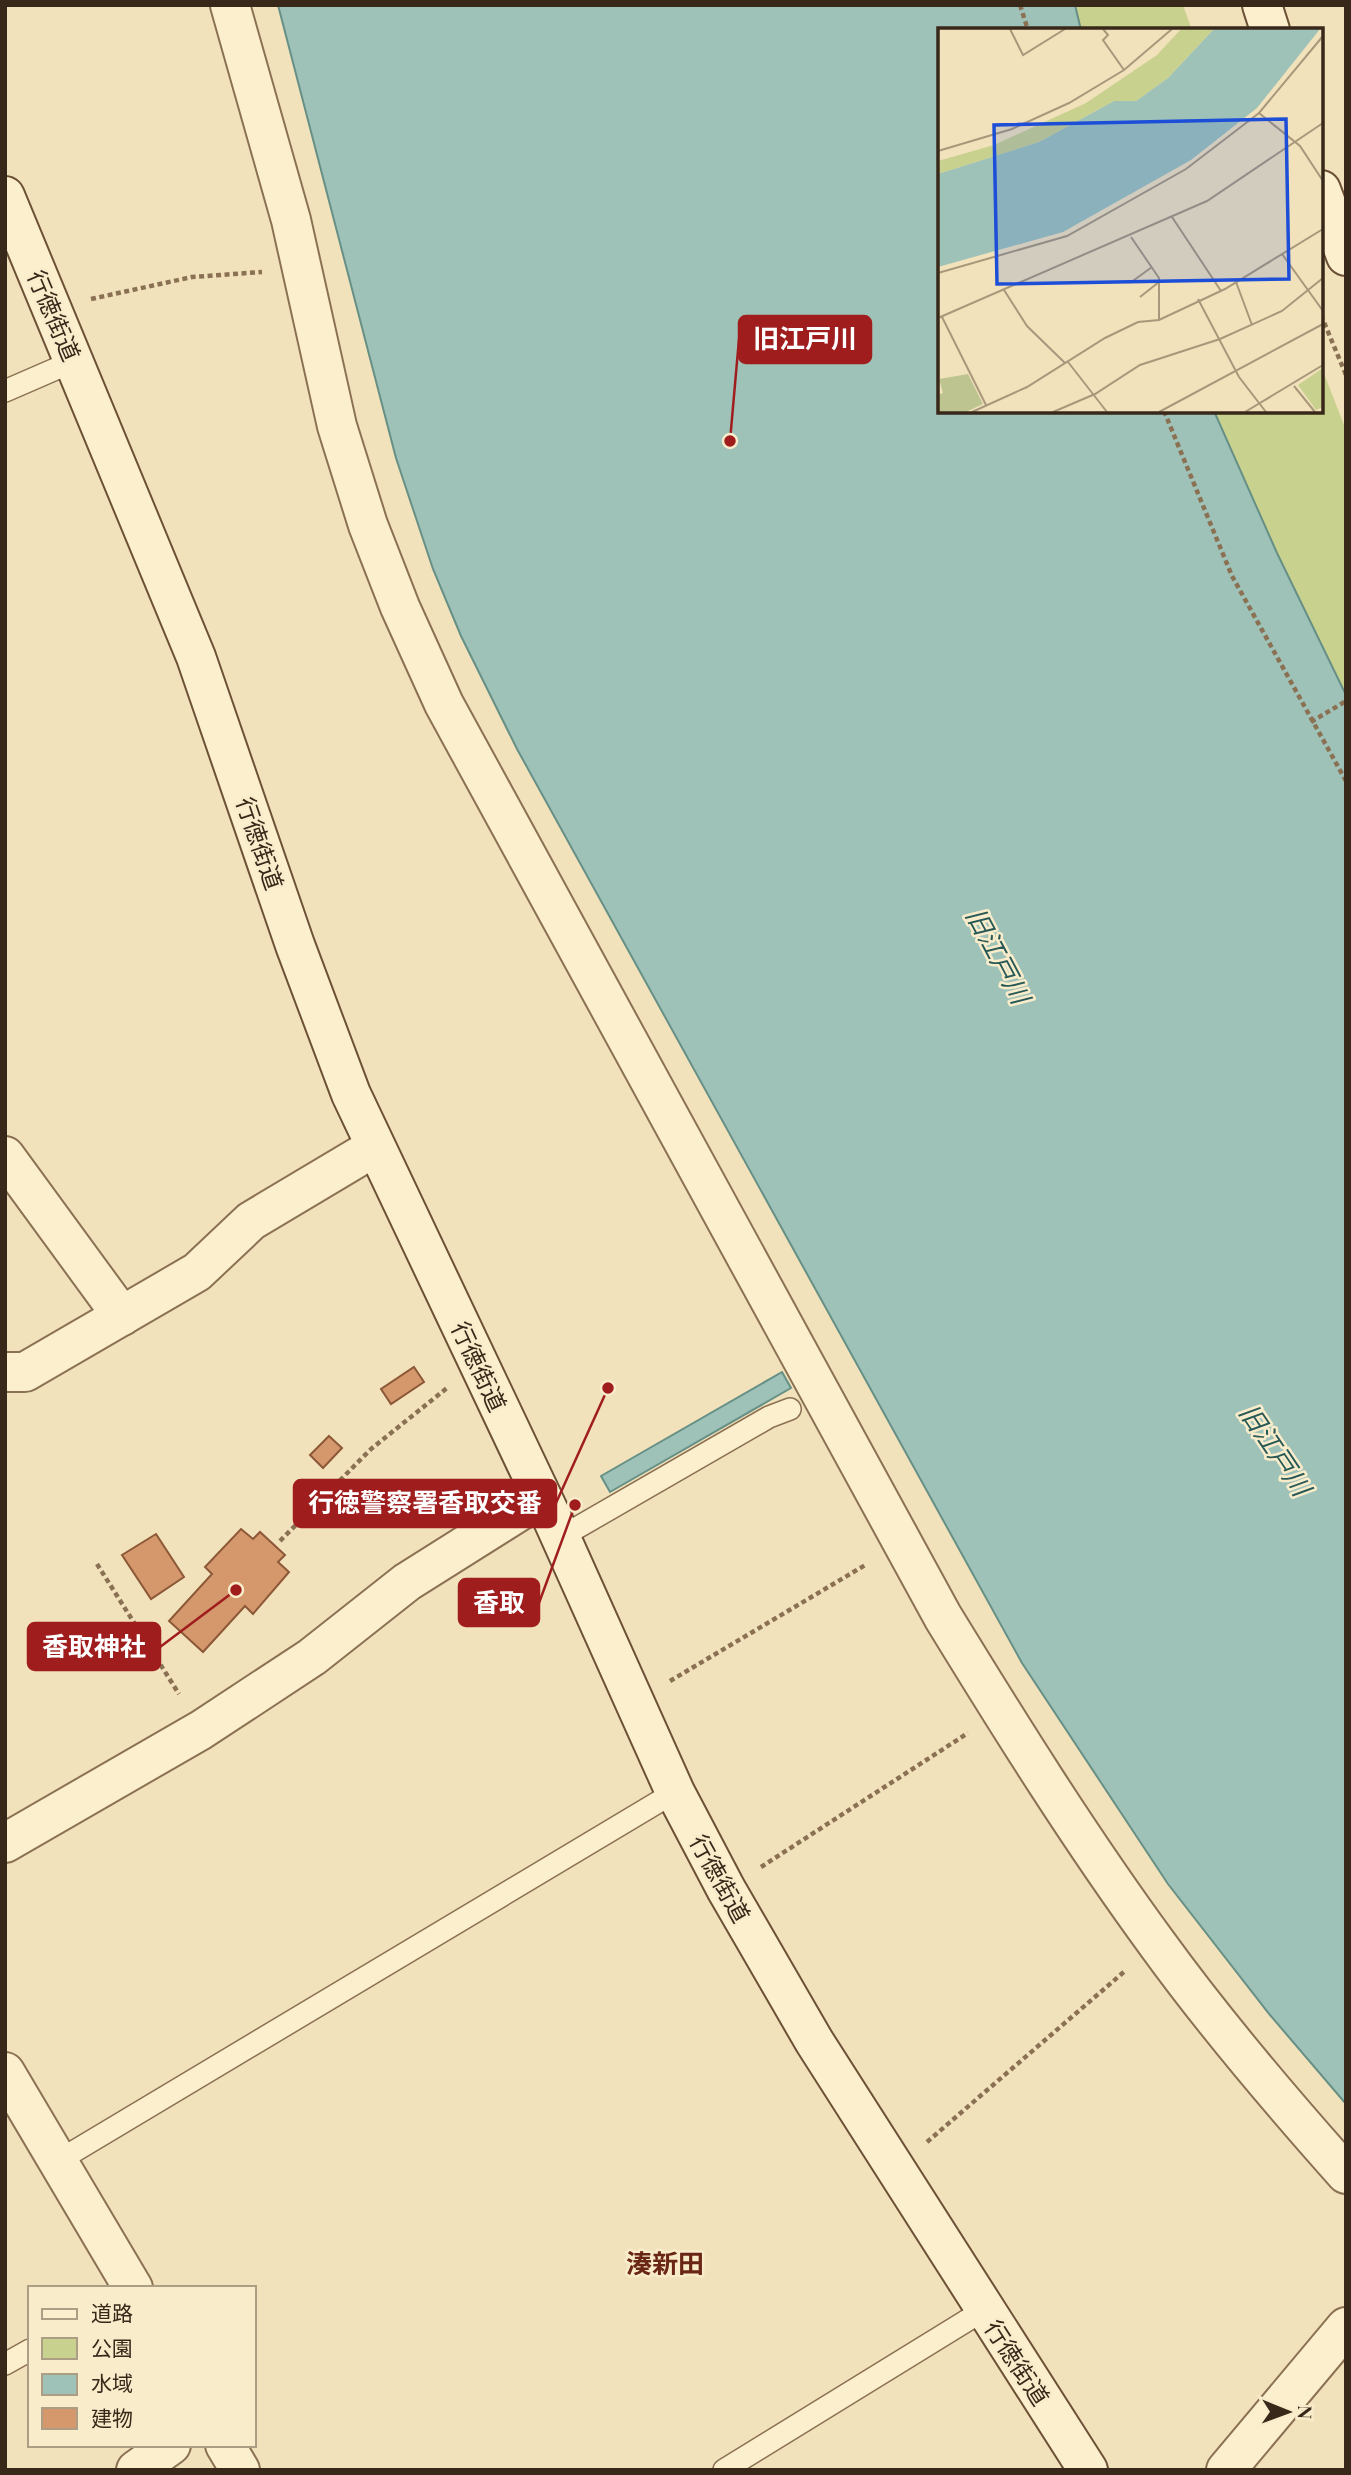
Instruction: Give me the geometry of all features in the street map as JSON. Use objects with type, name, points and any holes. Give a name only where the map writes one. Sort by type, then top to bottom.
[{"type":"street","points":[[230,5],[301,269],[337,426],[368,525],[400,607],[444,704],[901,1543],[1001,1711],[1156,1944],[1270,2090],[1346,2174]]},
{"type":"street","points":[[1262,5],[1269,28]]},
{"type":"street","points":[[1323,195],[1346,256]]},
{"type":"street","name":"行徳街道","points":[[5,196],[196,657],[327,1034],[375,1147],[561,1537],[675,1792],[726,1889],[814,2041],[1088,2470]]},
{"type":"street","points":[[5,1372],[25,1372],[197,1272],[251,1221],[375,1147]]},
{"type":"street","points":[[5,1156],[122,1316]]},
{"type":"street","points":[[5,1843],[201,1730],[312,1657],[407,1582],[542,1497]]},
{"type":"street","points":[[5,2072],[132,2286]]},
{"type":"street","points":[[1226,2470],[1346,2327]]},
{"type":"street","points":[[136,2470],[168,2447]]},
{"type":"street","points":[[226,2447],[240,2470]]},
{"type":"lane","points":[[5,391],[74,361]]},
{"type":"lane","points":[[561,1537],[769,1417],[790,1409]]},
{"type":"lane","points":[[58,2161],[675,1792]]},
{"type":"lane","points":[[724,2470],[984,2310]]},
{"type":"lane","points":[[5,2364],[28,2351]]},
{"type":"path","points":[[1020,5],[1027,28]]},
{"type":"path","points":[[52,308],[192,277],[301,269]]},
{"type":"path","points":[[1323,321],[1346,375]]},
{"type":"path","points":[[1165,413],[1232,576],[1346,781]]},
{"type":"path","points":[[1311,722],[1346,701]]},
{"type":"path","points":[[280,1541],[371,1449],[445,1389],[481,1369]]},
{"type":"path","points":[[633,1702],[901,1543]]},
{"type":"path","points":[[97,1564],[201,1730]]},
{"type":"path","points":[[726,1889],[1001,1711]]},
{"type":"path","points":[[895,2170],[1156,1944]]},
{"type":"green space","points":[[1075,5],[1183,5],[1191,28],[1081,28]]},
{"type":"green space","points":[[1323,371],[1346,430],[1346,695],[1277,553],[1215,413],[1323,413]]},
{"type":"water","points":[[278,5],[1075,5],[1081,28],[938,28],[938,413],[1215,413],[1277,553],[1346,695],[1346,2104],[1270,2015],[1168,1884],[1022,1663],[517,749],[461,636],[433,569],[396,458]]},
{"type":"water","points":[[782,1372],[791,1388],[610,1492],[601,1476]]},
{"type":"building","points":[[414,1367],[424,1382],[391,1404],[381,1389]]},
{"type":"building","points":[[329,1436],[342,1448],[323,1468],[310,1455]]},
{"type":"building","points":[[241,1529],[253,1539],[260,1532],[285,1555],[278,1562],[289,1572],[253,1614],[245,1606],[203,1652],[169,1621],[212,1574],[205,1567]]},
{"type":"building","points":[[156,1534],[184,1577],[151,1599],[122,1555]]},
{"type":"place","name":"旧江戸川","points":[[730,441]]},
{"type":"place","name":"行徳警察署香取交番","points":[[608,1388]]},
{"type":"place","name":"香取","points":[[575,1505]]},
{"type":"place","name":"香取神社","points":[[236,1590]]},
{"type":"district","name":"湊新田","points":[[665,2262]]}]
